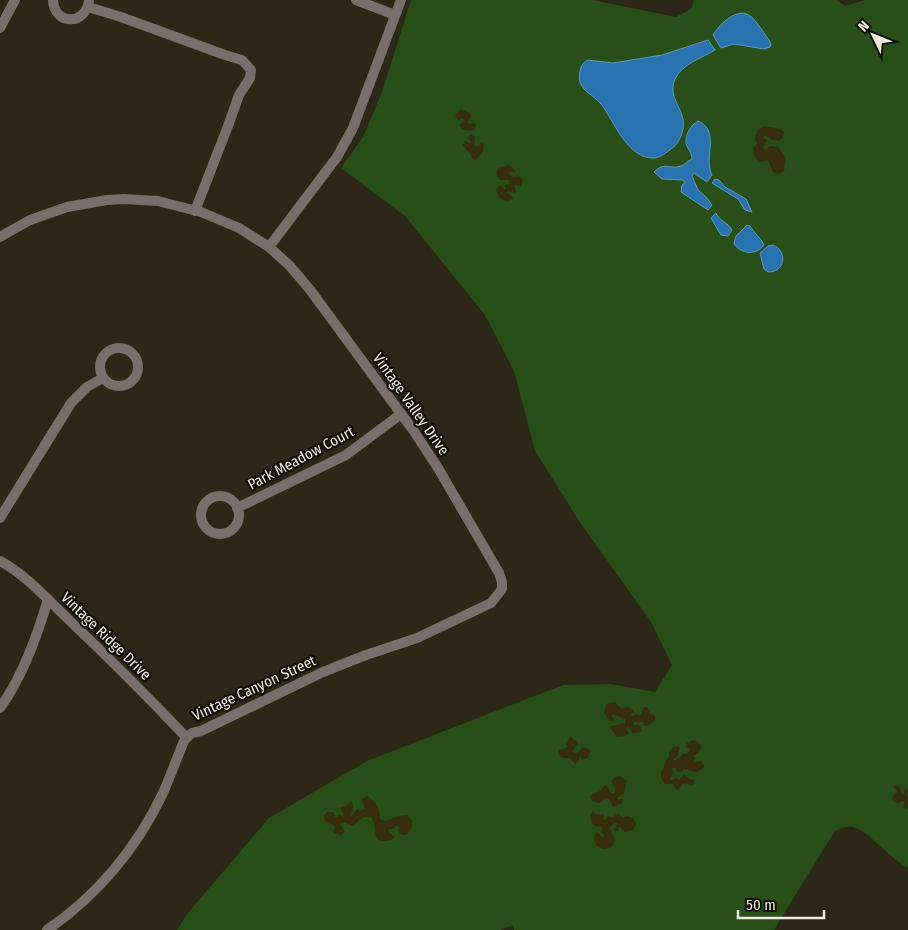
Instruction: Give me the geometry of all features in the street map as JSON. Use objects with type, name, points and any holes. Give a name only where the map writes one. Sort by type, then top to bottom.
[{"type":"street","points":[[0,28],[15,0]]},
{"type":"street","points":[[53,0],[56,12],[66,18],[82,16],[89,3],[121,17],[242,60],[247,64],[251,70],[250,78],[239,95],[195,211]]},
{"type":"street","points":[[356,0],[395,15]]},
{"type":"street","points":[[269,247],[325,172],[353,128],[401,0]]},
{"type":"street","name":"Vintage Valley Drive","points":[[0,237],[47,213],[106,200],[144,200],[158,201],[195,211],[239,228],[269,247],[290,266],[311,291],[402,414],[438,468],[500,573],[502,582],[500,593]]},
{"type":"street","points":[[0,518],[70,403],[87,387],[103,378]]},
{"type":"street","name":"Park Meadow Court","points":[[238,508],[346,455],[402,414]]},
{"type":"street","name":"Vintage Ridge Drive","points":[[0,561],[24,576],[102,651],[187,738]]},
{"type":"street","name":"Vintage Canyon Street","points":[[47,930],[94,891],[133,845],[162,794],[187,738],[192,733],[201,731],[323,672],[366,654],[417,638],[490,603],[500,593]]},
{"type":"street","points":[[0,708],[21,674],[48,600]]},
{"type":"green space","points":[[411,0],[592,0],[676,17],[691,9],[694,0],[836,0],[845,6],[865,0],[908,0],[908,868],[894,859],[858,829],[845,827],[834,832],[774,930],[514,930],[513,925],[500,930],[177,930],[187,914],[269,818],[367,761],[563,685],[611,684],[655,692],[672,665],[651,622],[581,524],[535,451],[514,371],[485,315],[405,216],[341,168],[363,137],[382,92]]},
{"type":"sand","points":[[461,109],[470,113],[471,116],[467,123],[475,123],[476,125],[472,131],[462,129],[460,126],[464,120],[463,118],[458,120],[455,115]]},
{"type":"sand","points":[[765,126],[780,129],[784,132],[783,138],[779,141],[772,140],[767,136],[762,137],[767,140],[763,147],[766,150],[770,146],[778,147],[786,158],[784,171],[778,174],[773,172],[768,160],[759,163],[755,157],[753,148],[757,143],[755,139],[758,129]]},
{"type":"sand","points":[[471,134],[475,136],[474,146],[477,147],[482,142],[484,146],[483,152],[476,160],[473,159],[462,145],[466,141],[470,144],[472,142],[467,138]]},
{"type":"sand","points":[[509,165],[515,172],[509,172],[509,175],[514,177],[518,175],[523,180],[521,186],[514,186],[515,193],[508,191],[507,193],[513,197],[512,200],[507,202],[500,198],[496,191],[499,186],[504,190],[506,188],[504,185],[509,184],[509,182],[508,180],[500,180],[497,176],[497,170]]},
{"type":"sand","points":[[615,702],[622,709],[628,707],[634,710],[632,716],[637,714],[640,716],[644,707],[647,707],[650,714],[655,716],[655,720],[650,725],[645,726],[643,722],[633,722],[633,725],[639,725],[642,732],[632,733],[628,727],[626,729],[629,733],[626,736],[617,737],[610,728],[625,723],[625,719],[614,714],[611,715],[615,720],[610,721],[604,713],[606,705]]},
{"type":"sand","points":[[570,737],[577,741],[578,744],[572,752],[576,754],[583,747],[589,749],[588,758],[582,760],[581,757],[579,762],[575,764],[570,758],[562,758],[558,754],[559,750],[565,749],[567,746],[565,744]]},
{"type":"sand","points":[[693,740],[698,741],[701,746],[699,753],[693,756],[696,758],[692,763],[700,761],[704,767],[696,772],[684,769],[677,772],[676,768],[672,768],[673,774],[670,779],[676,778],[679,780],[684,774],[689,779],[694,780],[692,785],[683,783],[680,789],[677,790],[672,784],[665,784],[661,778],[661,772],[669,757],[669,751],[675,746],[680,747],[677,757],[673,759],[674,761],[682,754],[689,752],[690,749],[685,747],[687,743]]},
{"type":"sand","points":[[620,776],[627,781],[624,794],[617,798],[618,800],[624,800],[622,803],[613,807],[609,799],[606,798],[600,803],[593,802],[590,798],[591,795],[600,791],[604,786],[609,788],[611,794],[615,793],[611,781],[615,777]]},
{"type":"sand","points":[[895,785],[900,787],[902,795],[905,788],[907,788],[908,808],[903,808],[905,803],[903,801],[899,803],[893,802],[892,798],[897,792],[893,787]]},
{"type":"sand","points":[[368,796],[378,807],[380,819],[385,821],[407,815],[412,821],[411,829],[408,833],[406,835],[399,834],[400,828],[396,826],[388,831],[395,837],[392,840],[380,840],[377,838],[371,817],[366,817],[353,826],[343,822],[340,824],[345,831],[342,835],[333,833],[334,825],[326,821],[324,815],[327,812],[333,812],[337,819],[339,814],[343,817],[344,815],[340,808],[346,806],[351,801],[353,805],[351,815],[353,815],[357,809],[361,811],[365,809],[362,799]]},
{"type":"sand","points":[[592,812],[603,814],[603,819],[606,820],[608,816],[612,818],[618,813],[623,818],[626,816],[633,818],[636,824],[633,830],[625,832],[619,826],[618,831],[615,831],[614,828],[618,823],[615,822],[609,828],[614,842],[608,849],[603,849],[595,843],[594,836],[597,832],[602,837],[604,834],[600,831],[603,829],[601,826],[596,827],[591,822],[590,815]]},
{"type":"water","points":[[744,13],[752,17],[758,24],[769,40],[770,47],[764,49],[734,44],[721,48],[713,35],[714,33],[731,17]]},
{"type":"water","points":[[708,40],[715,50],[682,69],[673,85],[675,100],[683,119],[679,140],[663,155],[655,158],[645,157],[629,146],[601,104],[582,87],[580,82],[581,67],[588,60],[613,63],[662,55]]},
{"type":"water","points":[[698,121],[705,125],[709,131],[709,160],[712,175],[707,182],[694,173],[692,176],[698,190],[712,205],[708,210],[681,192],[682,185],[685,183],[683,180],[662,179],[654,172],[664,166],[681,166],[692,159],[686,136]]},
{"type":"water","points":[[715,179],[746,199],[752,212],[745,210],[738,199],[712,183]]},
{"type":"water","points":[[716,213],[732,230],[728,236],[721,235],[711,218]]},
{"type":"water","points":[[747,225],[750,226],[764,245],[757,251],[745,252],[734,244],[736,236]]},
{"type":"water","points":[[773,245],[781,252],[782,261],[778,269],[768,272],[764,269],[760,253],[768,246]]}]
